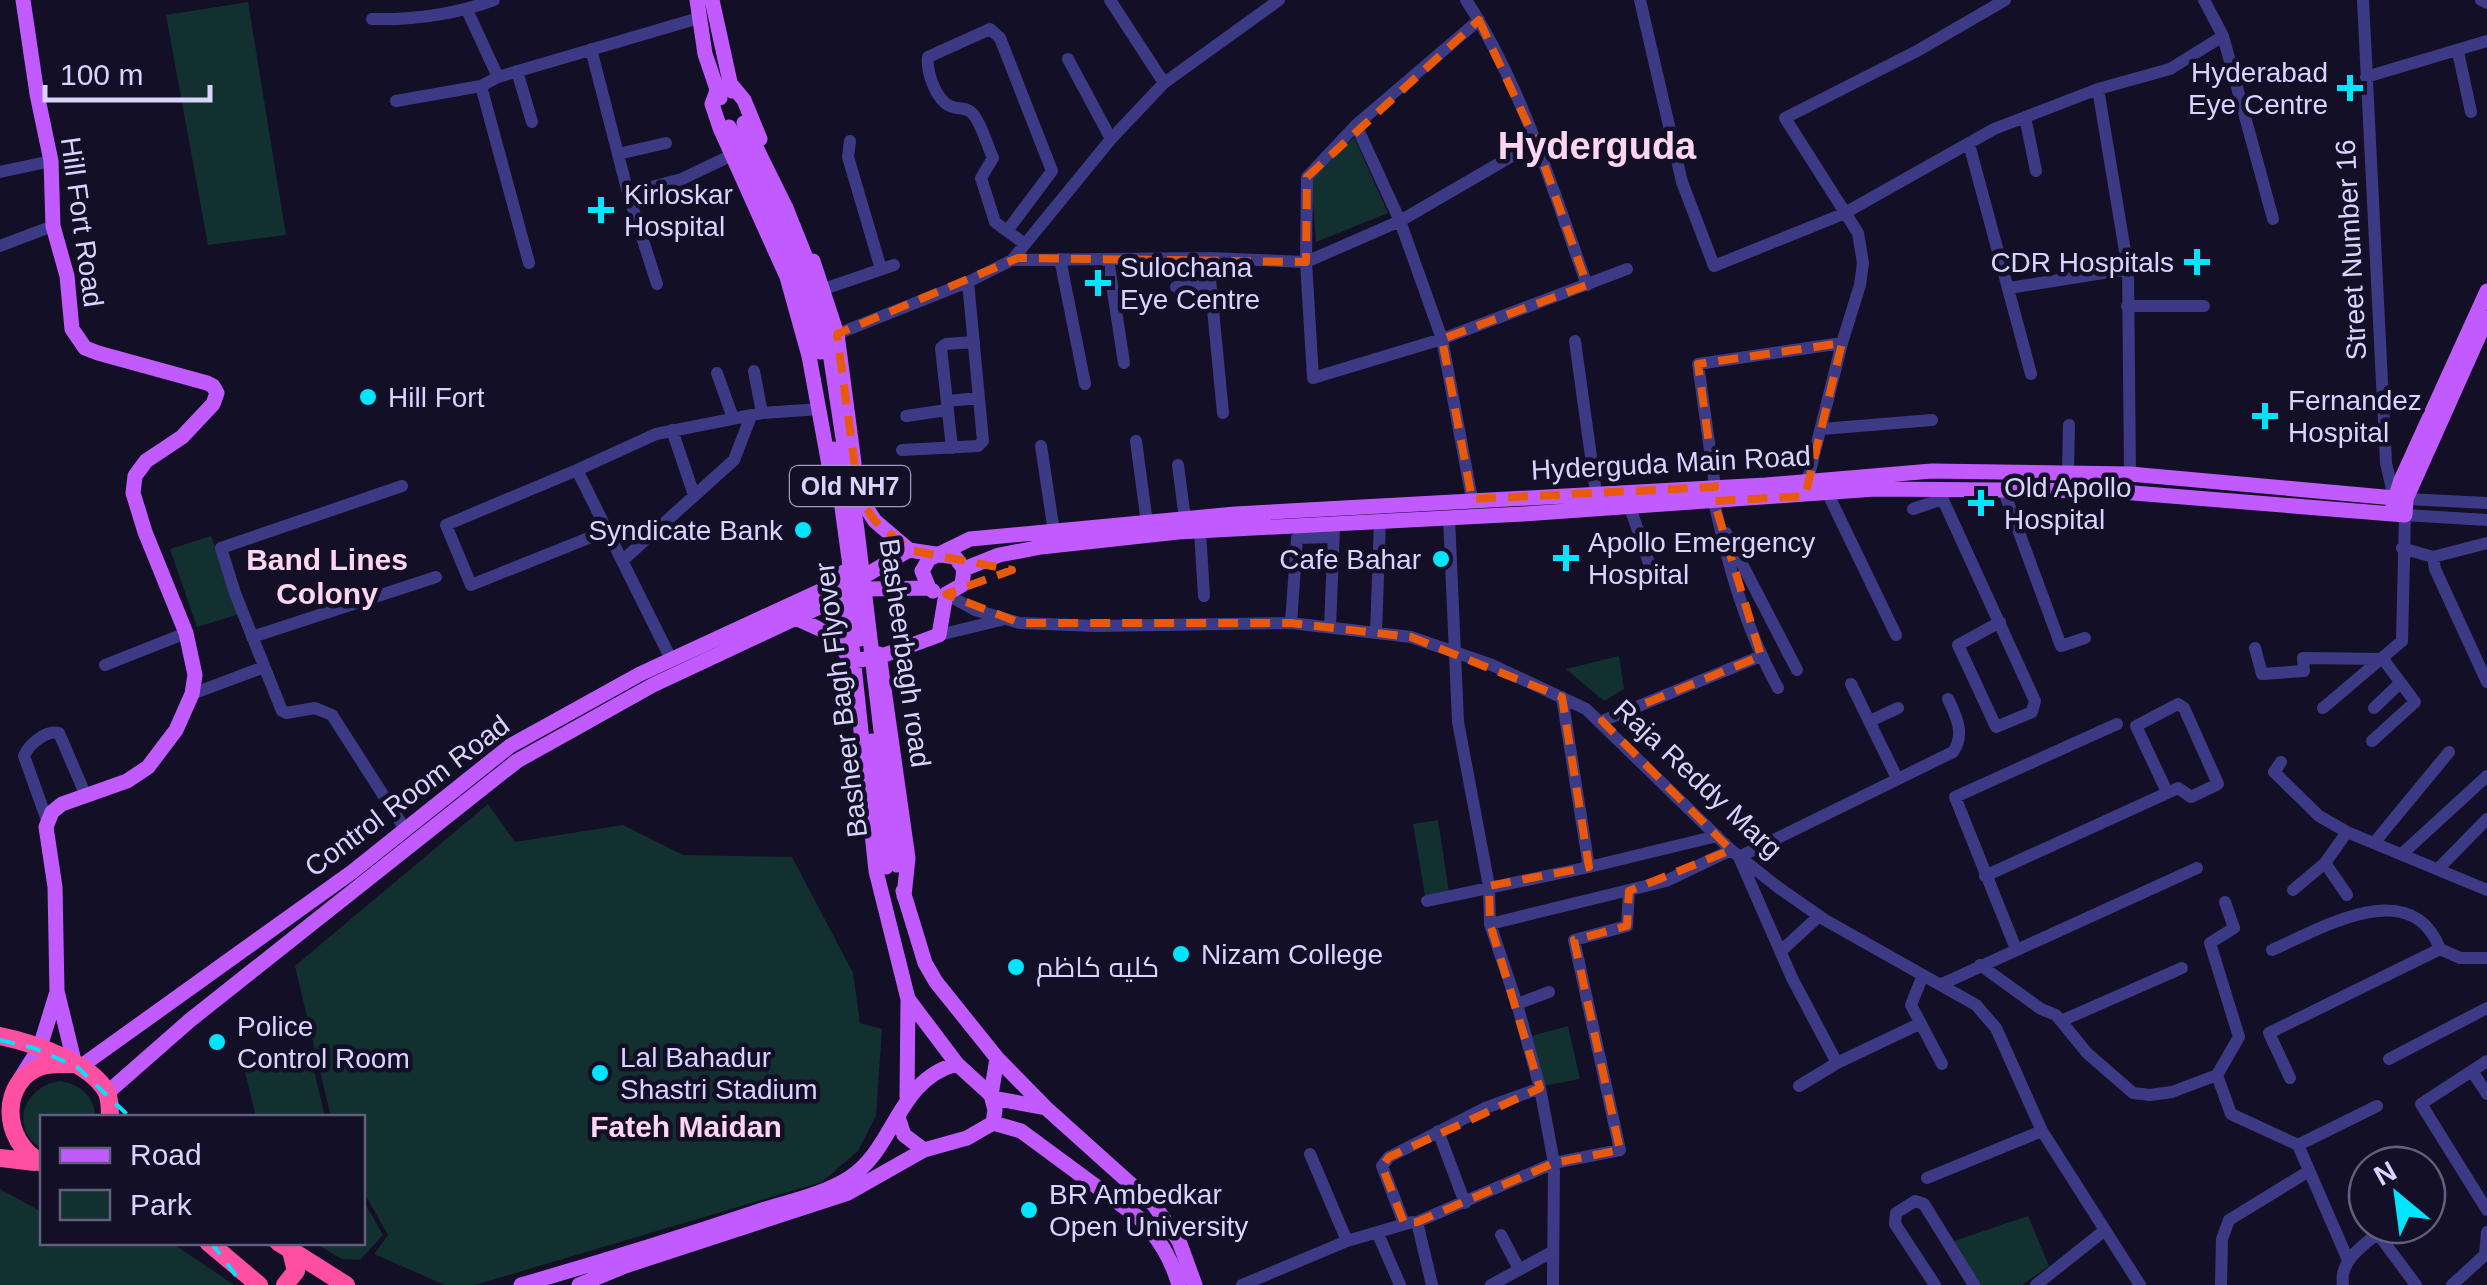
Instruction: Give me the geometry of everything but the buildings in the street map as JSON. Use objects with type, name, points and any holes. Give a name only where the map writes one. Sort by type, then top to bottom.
[{"type":"highway","points":[[0,1036],[40,1047],[76,1065],[96,1079],[109,1104]]},
{"type":"highway","points":[[40,1161],[24,1152],[14,1138],[8,1121],[9,1104],[16,1087],[28,1074],[42,1066],[76,1065]]},
{"type":"highway","points":[[0,1158],[40,1162]]},
{"type":"highway","points":[[212,1245],[259,1285]]},
{"type":"highway","points":[[284,1247],[346,1285]]},
{"type":"highway","points":[[284,1247],[296,1271],[285,1285]]},
{"type":"highway","points":[[296,1285],[303,1278],[322,1273]]},
{"type":"main road","name":"Hill Fort Road","points":[[22,0],[51,161],[53,226],[67,276],[72,328],[86,348],[207,383],[216,390],[216,399],[203,416],[182,437],[146,461],[135,476],[132,493],[186,633],[195,675],[192,694]]},
{"type":"main road","name":"Old NH7","points":[[696,0],[723,86]]},
{"type":"main road","name":"Old NH7","points":[[712,0],[723,86]]},
{"type":"main road","name":"Basheer Bagh Flyover","points":[[723,86],[804,286],[818,342],[891,866],[887,906]]},
{"type":"main road","name":"Basheerbagh road","points":[[887,906],[876,871],[845,587],[820,408],[787,277],[712,104],[723,86],[744,100],[796,216],[837,334],[908,858],[904,896]]},
{"type":"main road","points":[[2400,510],[2487,291]]},
{"type":"main road","points":[[2400,510],[2486,320]]},
{"type":"main road","name":"Hyderguda Main Road","points":[[964,568],[999,555],[1041,547],[1200,531],[1334,530],[1380,520],[1715,500],[1932,470],[2130,474],[2400,510]]},
{"type":"main road","name":"Hyderguda Main Road","points":[[1805,488],[1828,494],[1940,494],[2003,489],[2108,491],[2400,510]]},
{"type":"main road","name":"Hyderguda Main Road","points":[[910,550],[938,553],[970,539],[1185,519],[1544,492],[1715,500]]},
{"type":"main road","points":[[845,587],[869,582],[910,550],[875,521],[859,497]]},
{"type":"main road","points":[[795,618],[832,634],[852,661],[879,657],[938,635],[946,594],[962,585],[964,568],[955,557],[938,553],[928,559],[922,571],[928,588]]},
{"type":"main road","name":"Raja Reddy Marg","points":[[869,582],[928,588],[946,594]]},
{"type":"main road","name":"Control Room Road","points":[[76,1065],[501,763],[795,618],[845,587]]},
{"type":"main road","name":"Control Room Road","points":[[109,1104],[189,1021],[547,724],[671,659],[845,587]]},
{"type":"main road","points":[[76,1065],[58,991],[48,822],[62,804],[126,781],[148,766],[176,730],[192,694]]},
{"type":"main road","name":"Basheer Bagh Flyover","points":[[891,866],[904,896]]},
{"type":"main road","name":"Old NH7","points":[[904,896],[925,963],[936,982],[997,1058],[1046,1108],[1154,1204],[1178,1241],[1195,1285]]},
{"type":"main road","name":"Old NH7","points":[[887,906],[908,999],[957,1064],[992,1097]]},
{"type":"main road","points":[[16,1087],[40,1047],[58,991]]},
{"type":"main road","points":[[907,1097],[908,999]]},
{"type":"main road","points":[[992,1123],[997,1058]]},
{"type":"main road","points":[[521,1285],[672,1240],[850,1178],[869,1160],[907,1097],[932,1074],[957,1064]]},
{"type":"main road","points":[[992,1097],[1046,1108]]},
{"type":"main road","points":[[898,1117],[904,1135],[924,1150]]},
{"type":"main road","points":[[579,1285],[848,1193],[924,1150],[967,1138],[992,1123],[1021,1131],[1139,1218],[1168,1254],[1179,1285]]},
{"type":"street","points":[[372,19],[414,20],[467,10],[494,0]]},
{"type":"street","points":[[1110,0],[1164,83]]},
{"type":"street","points":[[837,334],[968,282],[1012,260],[1111,139],[1164,83],[1280,0]]},
{"type":"street","points":[[1466,0],[1480,20],[1536,142],[1587,285]]},
{"type":"street","points":[[1640,0],[1682,182],[1714,266],[1843,214],[1994,129],[2098,89],[2170,69],[2223,36]]},
{"type":"street","points":[[1805,488],[1844,362],[1842,343],[1863,263],[1858,233],[1785,118],[1917,51],[2005,0]]},
{"type":"street","points":[[2204,0],[2223,36],[2273,219]]},
{"type":"street","name":"Street Number 16","points":[[2363,0],[2386,463],[2400,510],[2402,548],[2402,641],[2383,659]]},
{"type":"street","points":[[467,10],[498,77]]},
{"type":"street","points":[[396,102],[480,86],[498,77],[699,18]]},
{"type":"street","points":[[1480,20],[1356,125],[1307,177],[1306,262],[1313,378],[1442,339],[1626,269]]},
{"type":"street","points":[[1007,230],[1052,171],[1000,38],[990,30],[928,57],[927,65],[948,106],[966,109],[974,115],[993,158],[981,178],[994,222],[1025,244]]},
{"type":"street","points":[[2366,77],[2487,42]]},
{"type":"street","points":[[591,50],[628,194],[657,284]]},
{"type":"street","points":[[2458,52],[2471,112]]},
{"type":"street","points":[[1068,60],[1111,139]]},
{"type":"street","points":[[518,71],[532,122]]},
{"type":"street","points":[[480,86],[529,263]]},
{"type":"street","points":[[2098,89],[2128,269],[2130,474]]},
{"type":"street","points":[[2024,118],[2036,172]]},
{"type":"street","points":[[1356,125],[1400,221],[1442,339],[1472,499]]},
{"type":"street","points":[[824,289],[888,267],[848,157],[850,142]]},
{"type":"street","points":[[1012,260],[1208,258],[1306,262],[1400,221],[1536,142]]},
{"type":"street","points":[[618,154],[666,143]]},
{"type":"street","points":[[1970,144],[2031,374]]},
{"type":"street","points":[[628,194],[682,179],[732,156]]},
{"type":"street","points":[[0,172],[51,161]]},
{"type":"street","points":[[0,246],[53,226]]},
{"type":"street","points":[[1208,258],[1223,412]]},
{"type":"street","points":[[1060,259],[1085,384]]},
{"type":"street","points":[[1108,259],[1124,364]]},
{"type":"street","points":[[2010,288],[2128,269]]},
{"type":"street","points":[[902,450],[981,445],[968,282]]},
{"type":"street","points":[[1176,287],[1210,284]]},
{"type":"street","points":[[2127,306],[2204,306]]},
{"type":"street","points":[[1574,341],[1596,493]]},
{"type":"street","points":[[952,448],[941,348],[946,344],[974,342]]},
{"type":"street","points":[[1778,688],[1760,656],[1730,570],[1715,500],[1698,364],[1842,343]]},
{"type":"street","points":[[622,561],[734,460],[757,414],[754,371]]},
{"type":"street","points":[[717,374],[732,418]]},
{"type":"street","points":[[906,416],[979,398]]},
{"type":"street","points":[[606,531],[471,585],[446,526],[672,430],[757,414],[820,408]]},
{"type":"street","points":[[1822,429],[1932,420]]},
{"type":"street","points":[[2068,471],[2069,425]]},
{"type":"street","points":[[672,430],[694,495]]},
{"type":"street","points":[[1136,441],[1148,523]]},
{"type":"street","points":[[1041,446],[1054,532]]},
{"type":"street","points":[[1178,465],[1185,519]]},
{"type":"street","points":[[577,470],[671,659]]},
{"type":"street","points":[[402,486],[222,546],[252,638],[282,711],[315,708],[332,715],[405,829]]},
{"type":"street","points":[[2003,489],[2061,646],[2085,638]]},
{"type":"street","points":[[1828,494],[1896,635]]},
{"type":"street","points":[[1914,509],[1940,494],[2000,622],[2036,708],[1996,727],[1958,645],[2000,622]]},
{"type":"street","points":[[1715,500],[1797,670]]},
{"type":"street","name":"Hyderguda Main Road","points":[[2400,510],[2487,503]]},
{"type":"street","points":[[1630,507],[1654,578]]},
{"type":"street","name":"Hyderguda Main Road","points":[[2400,510],[2487,520]]},
{"type":"street","points":[[1449,517],[1458,722],[1489,886],[1490,924],[1518,1004],[1554,1163],[1552,1285]]},
{"type":"street","points":[[1376,633],[1380,520]]},
{"type":"street","points":[[1291,623],[1297,538],[1334,530],[1330,627]]},
{"type":"street","points":[[1200,531],[1204,596]]},
{"type":"street","points":[[2402,548],[2433,558],[2487,543]]},
{"type":"street","points":[[2433,558],[2487,682]]},
{"type":"street","points":[[252,638],[436,577]]},
{"type":"street","name":"Raja Reddy Marg","points":[[946,594],[1004,620],[1096,626],[1291,623],[1411,637],[1492,665],[1602,720],[1735,854],[1819,916],[1976,1005],[1996,1028],[2042,1132],[2140,1285]]},
{"type":"street","points":[[938,635],[1004,620]]},
{"type":"street","points":[[105,665],[186,633]]},
{"type":"street","points":[[2255,648],[2262,674],[2304,671],[2303,658],[2383,659]]},
{"type":"street","points":[[1602,720],[1760,656]]},
{"type":"street","points":[[2372,741],[2415,702],[2383,659]]},
{"type":"street","points":[[2324,708],[2383,659]]},
{"type":"street","points":[[192,694],[264,666]]},
{"type":"street","points":[[2374,708],[2400,683]]},
{"type":"street","points":[[1851,684],[1897,778]]},
{"type":"street","points":[[1562,697],[1588,867]]},
{"type":"street","points":[[1490,924],[1666,880],[1735,854],[1953,752],[1959,744],[1960,730],[1948,699]]},
{"type":"street","points":[[2167,792],[2136,726],[2178,704],[2184,708],[2219,783],[2191,798]]},
{"type":"street","points":[[1870,722],[1898,708]]},
{"type":"street","points":[[2016,949],[1985,876],[1971,830],[1954,797],[2117,724]]},
{"type":"street","points":[[48,822],[24,756],[46,734],[60,733],[86,796]]},
{"type":"street","points":[[2374,843],[2449,752]]},
{"type":"street","points":[[2282,762],[2274,769],[2276,775],[2319,816],[2347,832],[2487,890]]},
{"type":"street","points":[[2403,853],[2487,776]]},
{"type":"street","points":[[1985,876],[2167,792],[2181,788],[2198,814]]},
{"type":"street","points":[[2439,868],[2487,819]]},
{"type":"street","points":[[2293,890],[2326,863],[2347,832]]},
{"type":"street","points":[[1427,900],[1717,836]]},
{"type":"street","points":[[1735,854],[1837,1063]]},
{"type":"street","points":[[2326,863],[2347,895]]},
{"type":"street","points":[[1942,984],[2198,868]]},
{"type":"street","points":[[1242,1285],[1347,1240],[1378,1234],[1465,1203],[1554,1163],[1620,1150],[1574,940],[1626,926],[1629,891]]},
{"type":"street","points":[[1980,965],[2061,1021],[2087,1054],[2133,1093],[2172,1092],[2218,1075],[2238,1036],[2210,943],[2234,928],[2225,902]]},
{"type":"street","points":[[2272,950],[2327,926],[2381,909],[2409,914],[2425,924],[2434,933],[2440,949],[2460,958],[2487,958]]},
{"type":"street","points":[[1781,952],[1819,916]]},
{"type":"street","points":[[2290,1078],[2269,1033],[2440,949]]},
{"type":"street","points":[[2061,1021],[2182,968]]},
{"type":"street","points":[[1924,975],[1910,1001],[1942,1064]]},
{"type":"street","points":[[1518,1004],[1549,992]]},
{"type":"street","points":[[2389,1059],[2487,1008]]},
{"type":"street","points":[[1800,1086],[1837,1063],[1919,1024]]},
{"type":"street","points":[[2487,1061],[2421,1104],[2487,1210]]},
{"type":"street","points":[[2472,1071],[2487,1094]]},
{"type":"street","points":[[2218,1075],[2231,1114],[2298,1145],[2348,1260]]},
{"type":"street","points":[[1432,1285],[1410,1223],[1382,1166],[1389,1156],[1485,1108],[1540,1088]]},
{"type":"street","points":[[2298,1145],[2377,1106]]},
{"type":"street","points":[[1438,1132],[1465,1203]]},
{"type":"street","points":[[1927,1178],[2042,1132]]},
{"type":"street","points":[[1310,1154],[1347,1240]]},
{"type":"street","points":[[2221,1285],[2222,1238],[2229,1220],[2309,1171]]},
{"type":"street","points":[[1935,1285],[1895,1224],[1896,1213],[1915,1201],[1924,1204],[1974,1285]]},
{"type":"street","points":[[2036,1285],[2105,1230]]},
{"type":"street","points":[[2452,1285],[2486,1254],[2487,1232]]},
{"type":"street","points":[[1378,1234],[1400,1285]]},
{"type":"street","points":[[1502,1235],[1519,1269]]},
{"type":"street","points":[[2343,1285],[2343,1268],[2366,1245]]},
{"type":"street","points":[[2392,1245],[2416,1285]]},
{"type":"street","points":[[1491,1285],[1552,1252]]},
{"type":"highlighted area","points":[[1479,20],[1536,142],[1587,285],[1442,339],[1472,499],[1715,487],[1698,364],[1842,343],[1805,496],[1714,501],[1761,656],[1602,721],[1731,850],[1629,891],[1627,926],[1574,940],[1620,1150],[1554,1163],[1417,1222],[1404,1223],[1382,1166],[1389,1157],[1540,1088],[1490,924],[1489,886],[1589,867],[1562,697],[1411,637],[1291,623],[1020,623],[946,594],[1012,570],[909,550],[875,521],[859,497],[837,334],[1018,258],[1306,262],[1307,177]]},
{"type":"green space","points":[[248,2],[286,235],[208,245],[166,15]]},
{"type":"green space","points":[[1354,137],[1388,213],[1316,242],[1311,181]]},
{"type":"green space","points":[[211,536],[240,614],[197,627],[170,549]]},
{"type":"green space","points":[[1619,656],[1624,689],[1604,701],[1566,669]]},
{"type":"green space","name":"Lal Bahadur Shastri Stadium","points":[[488,804],[515,842],[623,825],[683,855],[792,857],[853,973],[860,1023],[882,1029],[876,1116],[858,1151],[822,1182],[475,1285],[445,1285],[374,1254],[388,1235],[365,1195],[365,1115],[331,1115],[295,966]]},
{"type":"green space","points":[[1438,820],[1449,892],[1425,896],[1413,824]]},
{"type":"green space","points":[[1568,1026],[1580,1079],[1543,1086],[1531,1036]]},
{"type":"green space","points":[[311,1058],[325,1115],[256,1115],[245,1072]]},
{"type":"green space","points":[[60,1081],[74,1085],[85,1093],[95,1115],[40,1115],[40,1147],[25,1130],[23,1120],[30,1099],[47,1084]]},
{"type":"green space","points":[[0,1189],[40,1211],[40,1245],[175,1245],[234,1285],[0,1285]]},
{"type":"green space","points":[[365,1204],[383,1235],[360,1260],[342,1259],[318,1245],[365,1245]]},
{"type":"green space","points":[[2028,1216],[2049,1266],[2022,1285],[1970,1285],[1948,1243]]},
{"type":"railway","points":[[0,1040],[34,1048],[77,1067],[128,1115]]},
{"type":"railway","points":[[213,1245],[243,1285]]},
{"type":"place","name":"Hyderabad Eye Centre","points":[[2350,88]]},
{"type":"place","name":"Kirloskar Hospital","points":[[601,210]]},
{"type":"place","name":"CDR Hospitals","points":[[2197,262]]},
{"type":"place","name":"Sulochana Eye Centre","points":[[1098,283]]},
{"type":"place","name":"Hill Fort","points":[[368,397]]},
{"type":"place","name":"Fernandez Hospital","points":[[2265,416]]},
{"type":"place","name":"Old Apollo Hospital","points":[[1981,503]]},
{"type":"place","name":"Syndicate Bank","points":[[803,530]]},
{"type":"place","name":"Apollo Emergency Hospital","points":[[1566,558]]},
{"type":"place","name":"Cafe Bahar","points":[[1441,559]]},
{"type":"place","name":"Nizam College","points":[[1181,954]]},
{"type":"place","name":"كليه كاظم","points":[[1016,967]]},
{"type":"place","name":"Police Control Room","points":[[217,1042]]},
{"type":"place","name":"Lal Bahadur Shastri Stadium","points":[[600,1073]]},
{"type":"place","name":"BR Ambedkar Open University","points":[[1029,1210]]},
{"type":"district","name":"Hyderguda","points":[[1597,146]]},
{"type":"district","name":"Band Lines Colony","points":[[327,576]]},
{"type":"district","name":"Fateh Maidan","points":[[686,1126]]}]
